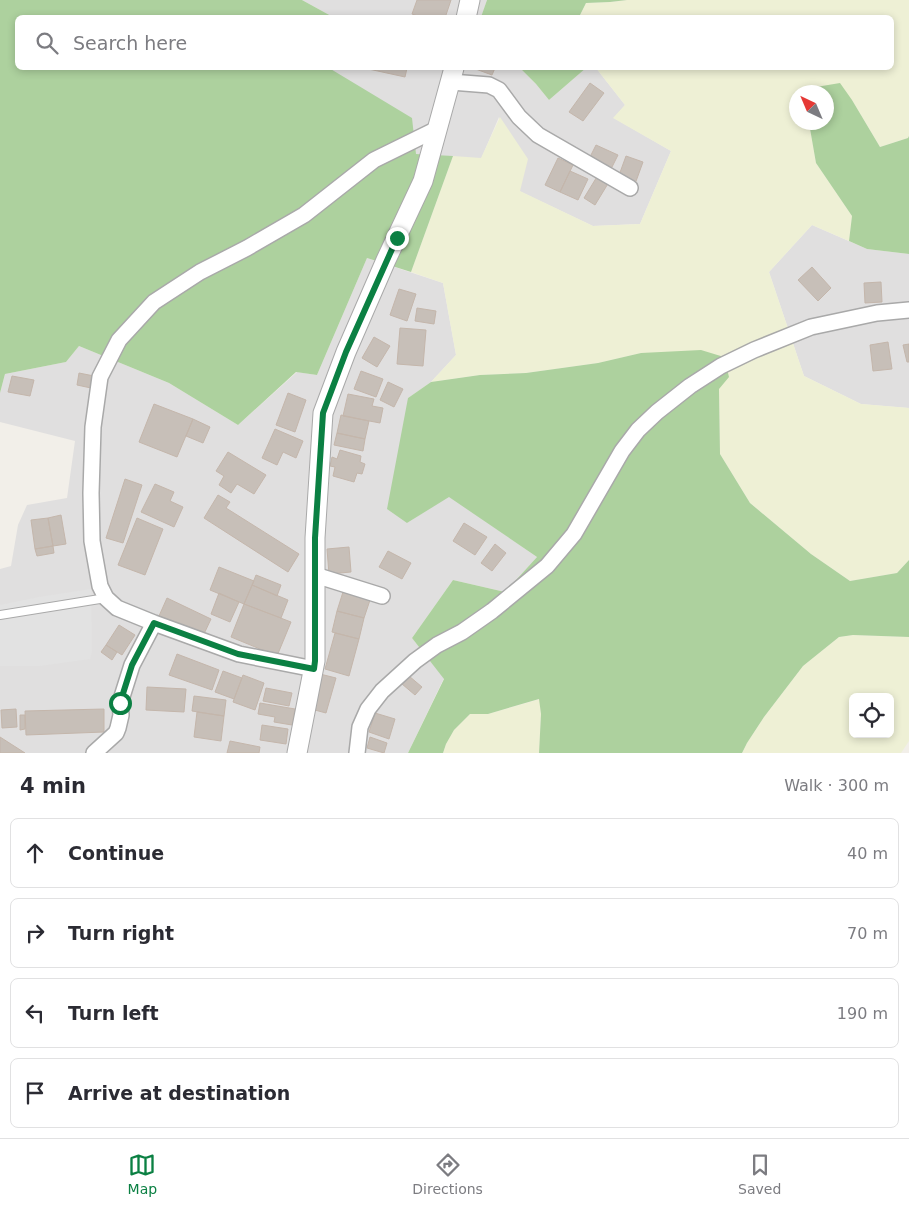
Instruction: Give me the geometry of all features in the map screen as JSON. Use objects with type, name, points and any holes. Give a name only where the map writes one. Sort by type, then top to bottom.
[{"type":"street","points":[[467,15],[470,0]]},
{"type":"street","points":[[297,753],[315,661],[315,538],[323,413],[346,352],[423,181],[453,74],[499,90],[519,117],[538,135],[630,188]]},
{"type":"street","points":[[314,669],[238,654],[116,608],[106,598],[100,586],[92,541],[93,427],[100,377],[119,340],[154,302],[192,277],[304,215],[374,160],[437,129]]},
{"type":"street","points":[[357,753],[360,728],[368,709],[382,691],[415,661],[492,611],[547,566],[574,534],[622,451],[638,430],[657,412],[690,386],[721,366],[754,350],[811,327],[858,317],[909,310]]},
{"type":"street","points":[[315,575],[382,596]]},
{"type":"street","points":[[94,753],[116,733],[121,715],[120,703],[132,665],[154,623]]},
{"type":"lane","points":[[0,615],[106,598]]},
{"type":"shaded area","points":[[302,0],[487,0],[482,15],[329,15]]},
{"type":"shaded area","points":[[331,70],[522,70],[549,100],[584,70],[598,70],[625,105],[614,118],[671,151],[640,224],[593,226],[519,191],[499,117],[481,159],[416,154]]},
{"type":"shaded area","points":[[812,225],[867,249],[909,254],[909,408],[861,404],[804,376],[769,272]]},
{"type":"shaded area","points":[[367,258],[443,283],[456,355],[431,382],[408,398],[407,523],[449,496],[537,557],[505,592],[453,580],[412,638],[444,678],[408,753],[0,753],[0,569],[11,566],[18,525],[27,505],[67,498],[75,441],[0,422],[0,393],[5,374],[66,362],[79,346],[169,383],[238,425],[297,372],[317,375]]},
{"type":"shaded area","points":[[91,589],[92,651],[90,659],[40,666],[0,666],[0,605]]},
{"type":"green space","points":[[0,0],[302,0],[329,15],[15,15],[15,70],[332,70],[412,118],[416,154],[453,156],[411,272],[367,258],[317,375],[296,372],[238,425],[169,383],[79,346],[66,362],[5,374],[0,393]]},
{"type":"green space","points":[[487,0],[627,0],[586,3],[580,15],[482,15]]},
{"type":"green space","points":[[627,0],[909,0],[908,138],[880,147],[852,100],[834,94],[834,85],[789,85],[789,130],[810,130],[816,163],[852,216],[849,241],[812,225],[769,272],[804,376],[861,404],[909,408],[909,560],[897,573],[850,581],[811,554],[750,503],[720,454],[719,389],[641,353],[598,363],[526,373],[480,375],[431,382],[456,355],[443,283],[411,272],[453,156],[481,158],[500,117],[528,159],[520,191],[593,226],[640,224],[671,151],[613,118],[625,105],[598,70],[894,70],[894,15],[580,15],[586,3]]},
{"type":"green space","points":[[522,70],[584,70],[549,100]]},
{"type":"green space","points":[[840,83],[880,147],[908,138],[909,136],[909,254],[867,249],[849,241],[852,216],[816,163],[810,130],[834,130],[834,85],[828,85]]},
{"type":"green space","points":[[701,350],[724,357],[729,377],[719,389],[720,454],[750,503],[811,554],[850,581],[897,573],[909,560],[909,637],[853,635],[839,637],[803,666],[764,717],[742,753],[539,753],[541,714],[539,699],[488,714],[470,714],[454,730],[443,753],[408,753],[444,679],[412,638],[453,580],[505,592],[537,557],[449,497],[407,523],[387,509],[408,398],[431,382],[480,375],[526,373],[598,363],[641,353]]},
{"type":"green space","points":[[853,635],[909,637],[909,741],[901,753],[742,753],[764,717],[803,666],[839,637]]},
{"type":"green space","points":[[540,699],[539,753],[443,753],[454,730],[470,714],[488,714]]},
{"type":"building","points":[[417,0],[451,0],[446,15],[412,14]]},
{"type":"building","points":[[373,70],[407,70],[405,77]]},
{"type":"building","points":[[478,70],[494,70],[492,75]]},
{"type":"building","points":[[590,83],[604,93],[583,121],[569,112]]},
{"type":"building","points":[[596,145],[618,155],[610,171],[588,161]]},
{"type":"building","points":[[626,156],[643,162],[635,184],[618,178]]},
{"type":"building","points":[[558,158],[573,165],[560,192],[545,185]]},
{"type":"building","points":[[570,171],[588,179],[578,200],[560,192]]},
{"type":"building","points":[[598,175],[609,182],[595,205],[584,198]]},
{"type":"building","points":[[812,267],[831,288],[818,301],[798,280]]},
{"type":"building","points":[[881,282],[882,302],[865,303],[864,283]]},
{"type":"building","points":[[399,289],[416,294],[407,321],[390,315]]},
{"type":"building","points":[[417,308],[436,311],[434,324],[415,321]]},
{"type":"building","points":[[400,328],[426,330],[423,366],[397,364]]},
{"type":"building","points":[[374,337],[390,346],[377,367],[362,358]]},
{"type":"building","points":[[888,342],[892,369],[873,371],[870,345]]},
{"type":"building","points":[[909,344],[909,362],[907,362],[903,345]]},
{"type":"building","points":[[361,371],[383,379],[376,397],[354,389]]},
{"type":"building","points":[[79,373],[94,376],[91,388],[77,385]]},
{"type":"building","points":[[12,376],[34,380],[30,396],[8,392]]},
{"type":"building","points":[[388,382],[403,389],[394,407],[380,400]]},
{"type":"building","points":[[288,393],[306,400],[295,432],[276,425]]},
{"type":"building","points":[[348,394],[374,399],[372,406],[383,408],[380,423],[343,416]]},
{"type":"building","points":[[154,404],[193,419],[177,457],[139,442]]},
{"type":"building","points":[[341,415],[369,421],[365,439],[337,433]]},
{"type":"building","points":[[193,419],[210,427],[203,443],[186,436]]},
{"type":"building","points":[[275,429],[303,441],[296,458],[283,452],[277,465],[262,458]]},
{"type":"building","points":[[337,433],[365,439],[363,451],[334,445]]},
{"type":"building","points":[[340,450],[361,456],[360,462],[365,464],[362,474],[357,473],[354,482],[333,476],[335,467],[330,466],[332,457],[337,459]]},
{"type":"building","points":[[228,452],[266,475],[254,494],[237,484],[231,493],[219,485],[224,476],[216,471]]},
{"type":"building","points":[[125,479],[142,485],[123,543],[106,538]]},
{"type":"building","points":[[155,484],[174,492],[170,501],[183,507],[174,527],[141,512]]},
{"type":"building","points":[[218,495],[230,502],[226,508],[299,554],[288,572],[204,518]]},
{"type":"building","points":[[61,515],[66,544],[53,546],[48,518]]},
{"type":"building","points":[[48,518],[53,546],[35,549],[31,520]]},
{"type":"building","points":[[137,518],[163,529],[145,575],[118,565]]},
{"type":"building","points":[[464,523],[487,537],[475,555],[453,541]]},
{"type":"building","points":[[495,544],[506,553],[492,571],[481,563]]},
{"type":"building","points":[[53,546],[54,553],[37,556],[35,549]]},
{"type":"building","points":[[349,547],[351,572],[329,574],[327,549]]},
{"type":"building","points":[[388,551],[411,563],[402,579],[379,567]]},
{"type":"building","points":[[219,567],[254,581],[244,604],[210,590]]},
{"type":"building","points":[[256,575],[281,585],[277,596],[252,585]]},
{"type":"building","points":[[252,585],[288,600],[281,618],[244,604]]},
{"type":"building","points":[[343,592],[370,600],[364,618],[337,611]]},
{"type":"building","points":[[219,593],[239,602],[230,622],[211,614]]},
{"type":"building","points":[[167,598],[211,619],[203,636],[159,616]]},
{"type":"building","points":[[244,604],[291,622],[277,656],[231,637]]},
{"type":"building","points":[[337,611],[364,618],[359,639],[332,632]]},
{"type":"building","points":[[119,625],[135,635],[122,655],[106,645]]},
{"type":"building","points":[[335,633],[359,639],[349,676],[325,669]]},
{"type":"building","points":[[106,645],[117,652],[112,660],[101,652]]},
{"type":"building","points":[[177,654],[219,670],[212,690],[169,675]]},
{"type":"building","points":[[223,671],[242,678],[234,699],[215,692]]},
{"type":"building","points":[[320,674],[336,678],[326,713],[311,709]]},
{"type":"building","points":[[243,675],[264,683],[255,710],[233,702]]},
{"type":"building","points":[[409,676],[422,687],[415,695],[402,684]]},
{"type":"building","points":[[147,687],[186,689],[184,712],[146,710]]},
{"type":"building","points":[[266,688],[292,693],[289,706],[263,701]]},
{"type":"building","points":[[194,696],[226,700],[224,716],[192,711]]},
{"type":"building","points":[[260,703],[295,709],[292,725],[274,722],[275,717],[258,714]]},
{"type":"building","points":[[16,709],[17,727],[2,728],[1,710]]},
{"type":"building","points":[[104,709],[104,732],[26,735],[25,711]]},
{"type":"building","points":[[197,712],[224,716],[221,741],[194,737]]},
{"type":"building","points":[[375,713],[395,719],[389,739],[369,732]]},
{"type":"building","points":[[20,715],[25,715],[25,729],[20,730]]},
{"type":"building","points":[[262,725],[288,729],[286,744],[260,740]]},
{"type":"building","points":[[0,737],[25,753],[0,753]]},
{"type":"building","points":[[370,737],[387,743],[384,753],[367,748]]},
{"type":"building","points":[[230,741],[260,747],[259,753],[227,753]]},
{"type":"route","points":[[120,703],[132,665],[154,623],[238,654],[314,669],[315,538],[323,413],[346,352],[397,238]]}]
